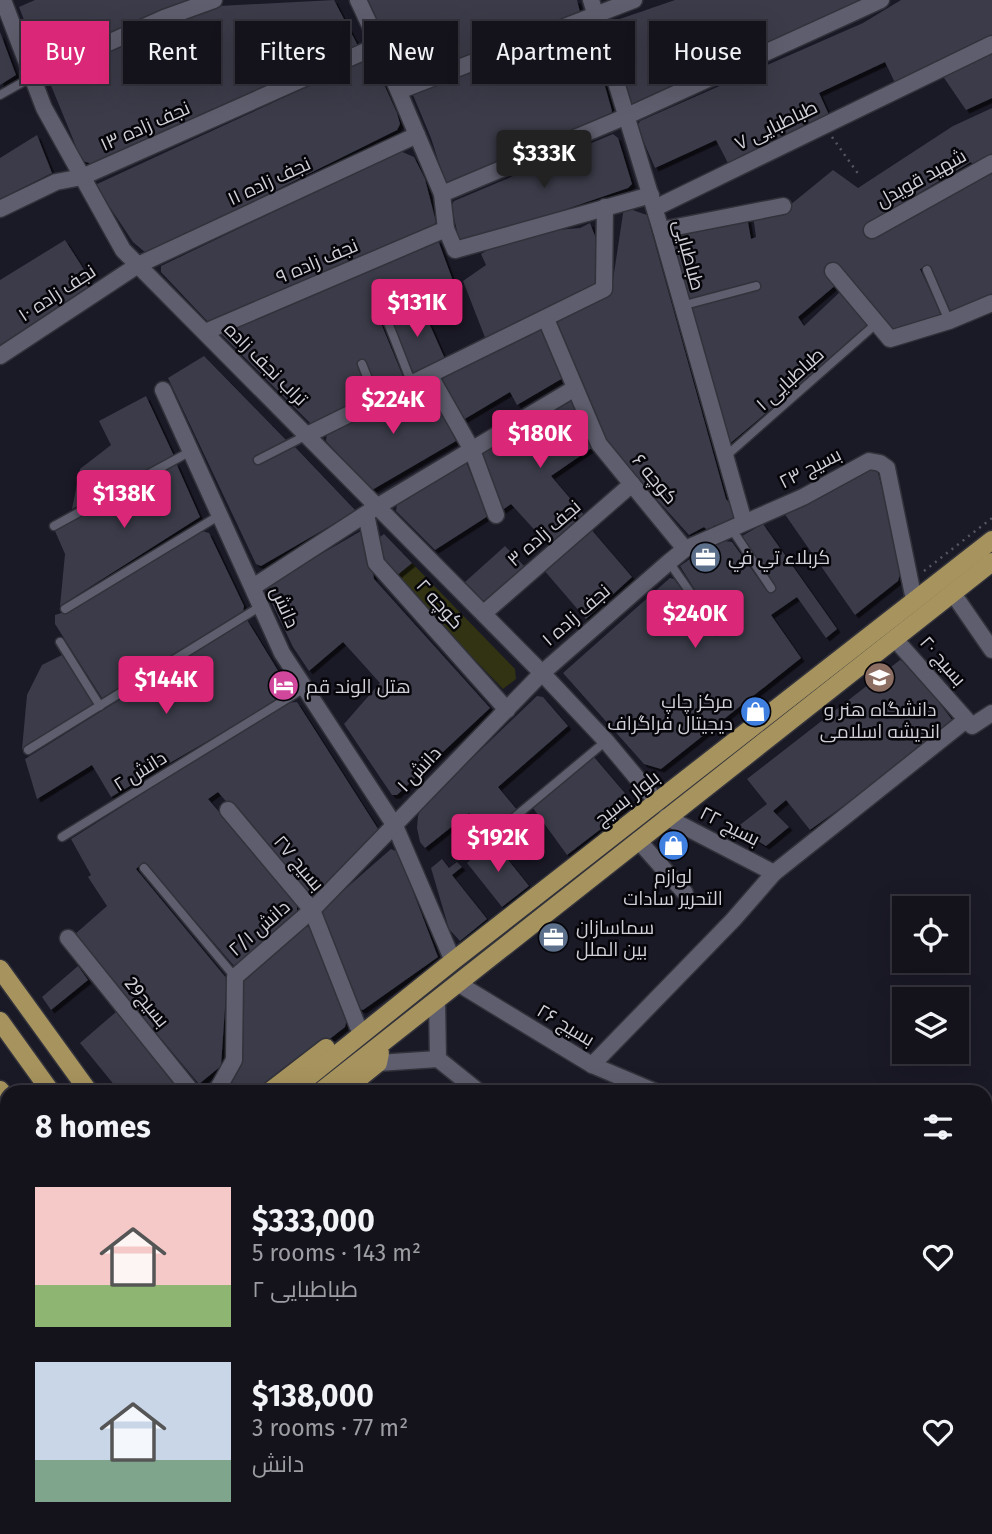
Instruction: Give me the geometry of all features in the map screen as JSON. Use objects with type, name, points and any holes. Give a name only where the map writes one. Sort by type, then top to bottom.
[{"type":"main road","name":"بلوار بسیج","points":[[331,1085],[380,1055],[437,1001],[638,840],[661,809],[914,600],[992,540]]},
{"type":"main road","name":"بلوار بسیج","points":[[297,1085],[363,1027],[894,638],[992,563]]},
{"type":"main road","points":[[0,969],[84,1085]]},
{"type":"main road","points":[[0,1021],[46,1085]]},
{"type":"main road","points":[[279,1085],[363,1027]]},
{"type":"main road","points":[[349,1085],[380,1055]]},
{"type":"street","points":[[109,43],[164,18],[214,0]]},
{"type":"street","points":[[358,0],[368,21]]},
{"type":"street","points":[[399,91],[593,8],[634,0]]},
{"type":"street","points":[[442,194],[627,116],[881,0]]},
{"type":"street","name":"تراب نجف زاده","points":[[5,2],[21,46]]},
{"type":"street","name":"طباطبایی","points":[[593,8],[661,230],[724,458],[737,525]]},
{"type":"street","name":"طباطبایی ۷","points":[[446,229],[455,250],[605,207],[653,202],[824,126],[992,44]]},
{"type":"street","name":"نجف زاده ۱۳","points":[[0,209],[56,181],[82,177],[364,52]]},
{"type":"street","name":"تراب نجف زاده","points":[[35,84],[44,108],[123,250],[307,435],[372,510],[484,613],[542,673],[607,741],[661,809]]},
{"type":"street","points":[[396,84],[442,194],[446,229]]},
{"type":"street","name":"نجف زاده ۱۱","points":[[138,265],[417,135]]},
{"type":"street","name":"شهید قویدل","points":[[872,230],[992,163]]},
{"type":"street","points":[[661,230],[783,206]]},
{"type":"street","points":[[307,435],[604,289],[605,207]]},
{"type":"street","name":"نجف زاده ۹","points":[[205,332],[446,229]]},
{"type":"street","name":"نجف زاده ۱۰","points":[[0,356],[138,265]]},
{"type":"street","points":[[833,271],[890,339],[949,321],[992,303]]},
{"type":"street","name":"کوچه ۶","points":[[546,319],[599,444],[685,549]]},
{"type":"street","points":[[430,376],[472,450],[496,515]]},
{"type":"street","points":[[253,587],[372,510],[575,388]]},
{"type":"street","name":"دانش","points":[[163,390],[282,653],[395,826],[453,961]]},
{"type":"street","name":"بسیج ۲۳","points":[[737,525],[803,497],[869,461],[880,463],[887,468],[914,600]]},
{"type":"street","name":"نجف زاده ۳","points":[[484,613],[632,484]]},
{"type":"street","name":"کوچه ۲","points":[[372,510],[376,564],[506,710]]},
{"type":"street","name":"نجف زاده ۱","points":[[506,710],[542,673],[685,549],[737,525]]},
{"type":"street","points":[[952,592],[992,650]]},
{"type":"street","name":"بسیج ۲۰","points":[[894,638],[966,720]]},
{"type":"street","name":"دانش ۱","points":[[395,826],[506,710]]},
{"type":"street","points":[[592,1065],[733,920],[774,873],[966,720],[972,726],[992,713]]},
{"type":"street","name":"بسیج ۲۲","points":[[661,809],[774,873]]},
{"type":"street","name":"بسیج ۲۷","points":[[228,810],[312,910],[363,1027]]},
{"type":"street","name":"دانش ۲/۱","points":[[220,1085],[234,1060],[235,977],[312,910],[395,826]]},
{"type":"street","points":[[638,840],[685,893]]},
{"type":"street","name":"بسیج29","points":[[68,938],[186,1085]]},
{"type":"street","name":"بسیج ۲۶","points":[[458,985],[592,1065],[639,1085]]},
{"type":"street","points":[[437,1001],[438,1059]]},
{"type":"street","points":[[380,1055],[438,1059],[467,1085]]},
{"type":"lane","points":[[0,95],[21,83]]},
{"type":"lane","points":[[927,270],[949,321]]},
{"type":"lane","points":[[412,384],[385,315],[452,285]]},
{"type":"lane","points":[[681,306],[756,286]]},
{"type":"lane","name":"طباطبایی ۱","points":[[724,458],[877,323]]},
{"type":"lane","points":[[362,364],[377,401]]},
{"type":"lane","points":[[258,460],[307,435]]},
{"type":"lane","points":[[54,526],[191,451]]},
{"type":"lane","points":[[65,609],[220,515]]},
{"type":"lane","points":[[737,525],[771,588]]},
{"type":"lane","points":[[669,562],[717,631]]},
{"type":"lane","points":[[28,750],[261,606]]},
{"type":"lane","points":[[60,642],[100,706]]},
{"type":"lane","name":"دانش ۲","points":[[62,837],[306,687]]},
{"type":"lane","points":[[492,836],[607,741]]},
{"type":"lane","points":[[144,868],[235,977]]},
{"type":"path","points":[[824,126],[859,175]]},
{"type":"path","points":[[910,581],[992,518]]},
{"type":"green space","points":[[412,563],[515,669],[516,679],[503,689],[395,577]]},
{"type":"building","points":[[35,0],[188,0],[138,21],[123,21],[123,27],[109,33],[109,21],[24,21],[19,7]]},
{"type":"building","points":[[334,0],[345,21],[235,21],[235,84],[273,84],[93,164],[82,161],[50,84],[109,84],[109,52],[123,46],[123,84],[221,84],[221,21],[183,21],[219,6]]},
{"type":"building","points":[[368,0],[577,0],[581,16],[567,21],[472,21],[472,55],[458,60],[458,21],[378,21]]},
{"type":"building","points":[[675,0],[869,0],[766,47],[766,21],[649,21],[649,84],[685,84],[634,107],[624,96],[622,84],[635,84],[635,21],[614,21]]},
{"type":"building","points":[[901,0],[992,0],[992,38],[896,85],[885,62],[819,93],[830,117],[729,165],[716,140],[655,168],[637,126],[640,121],[724,84],[766,84],[766,66],[863,23]]},
{"type":"building","points":[[350,31],[358,46],[350,50]]},
{"type":"building","points":[[0,32],[16,75],[0,85]]},
{"type":"building","points":[[992,50],[992,98],[966,110],[942,75]]},
{"type":"building","points":[[364,60],[364,84],[384,84],[397,113],[400,124],[397,130],[147,254],[133,242],[95,185],[313,84],[350,84],[350,67]]},
{"type":"building","points":[[472,69],[472,84],[604,84],[612,111],[608,118],[446,185],[413,95],[416,90],[432,84],[458,84],[458,74]]},
{"type":"building","points":[[992,108],[992,157],[973,165],[971,162],[867,224],[992,169],[992,298],[953,316],[929,265],[920,269],[941,314],[938,321],[891,335],[837,284],[798,317],[804,326],[842,290],[870,325],[727,446],[689,308],[760,289],[758,282],[685,300],[667,235],[747,217],[751,239],[756,237],[753,216],[784,210],[833,170],[858,188],[953,126]]},
{"type":"building","points":[[613,134],[618,138],[632,184],[628,188],[467,243],[459,239],[451,206],[454,201]]},
{"type":"building","points":[[37,135],[52,173],[0,199],[0,158]]},
{"type":"building","points":[[400,151],[414,157],[425,179],[436,222],[431,230],[211,325],[161,272],[161,266]]},
{"type":"building","points":[[624,207],[647,215],[726,499],[734,508],[736,519],[717,528],[715,525],[708,531],[704,527],[689,535],[603,440],[555,319],[611,293]]},
{"type":"building","points":[[590,223],[602,254],[599,284],[486,340],[463,281],[486,265],[481,254],[493,247],[557,230],[580,228]]},
{"type":"building","points":[[65,240],[95,287],[0,346],[0,280]]},
{"type":"building","points":[[438,240],[453,281],[378,316],[404,379],[378,394],[364,359],[358,362],[372,398],[314,427],[220,333]]},
{"type":"building","points":[[421,305],[445,359],[414,374],[390,319]]},
{"type":"building","points":[[537,328],[541,329],[563,378],[517,405],[510,392],[463,420],[441,384],[442,379]]},
{"type":"building","points":[[204,356],[286,440],[255,458],[259,465],[294,446],[356,511],[261,566],[256,564],[168,378]]},
{"type":"building","points":[[422,383],[428,385],[456,441],[372,490],[326,441],[327,432]]},
{"type":"building","points":[[146,396],[174,456],[72,509],[80,469],[111,445],[99,421]]},
{"type":"building","points":[[565,401],[574,401],[593,447],[551,476],[585,516],[550,547],[511,504],[501,511],[482,450]]},
{"type":"building","points":[[466,462],[488,516],[435,550],[396,511],[397,504]]},
{"type":"building","points":[[176,463],[200,517],[60,606],[65,554],[55,531]]},
{"type":"building","points":[[872,466],[877,469],[902,567],[898,581],[855,615],[784,513]]},
{"type":"building","points":[[763,524],[837,629],[826,638],[797,597],[771,615],[801,658],[661,769],[644,764],[563,673],[670,578],[674,579],[716,636],[721,631],[680,566],[717,540],[732,542],[768,592],[775,587],[742,536]]},
{"type":"building","points":[[589,527],[632,577],[586,619],[543,569]]},
{"type":"building","points":[[202,531],[209,533],[244,606],[243,612],[102,698],[55,624],[55,615],[71,610]]},
{"type":"building","points":[[361,531],[366,533],[374,579],[490,708],[397,795],[392,795],[344,724],[380,683],[343,642],[309,671],[293,647],[266,591],[269,584]]},
{"type":"building","points":[[384,534],[412,563],[395,577],[389,571],[377,539]]},
{"type":"building","points":[[505,546],[527,569],[488,606],[465,582]]},
{"type":"building","points":[[247,620],[288,687],[289,694],[111,797],[92,765],[37,799],[25,759]]},
{"type":"building","points":[[62,655],[94,704],[22,749],[27,695],[42,665]]},
{"type":"building","points":[[900,660],[910,664],[953,721],[810,830],[786,800],[773,811],[789,827],[766,846],[736,828],[767,804],[747,779]]},
{"type":"building","points":[[537,696],[543,697],[568,726],[498,787],[518,811],[489,836],[469,813],[425,848],[420,842],[417,828],[422,806]]},
{"type":"building","points":[[297,702],[380,832],[313,902],[218,792],[208,799],[297,903],[297,911],[235,967],[144,862],[136,869],[227,979],[221,1066],[199,1084],[74,935],[107,906],[88,877],[91,875],[71,839],[285,703]]},
{"type":"building","points":[[594,757],[629,798],[628,808],[567,855],[533,808]]},
{"type":"building","points":[[493,841],[529,886],[502,907],[467,863]]},
{"type":"building","points":[[391,849],[398,852],[438,957],[363,1010],[356,1008],[321,910]]},
{"type":"building","points":[[442,859],[449,868],[457,862],[462,867],[452,875],[487,919],[460,941],[449,929],[431,868]]},
{"type":"building","points":[[306,926],[311,928],[347,1019],[345,1027],[271,1085],[231,1085],[239,1068],[242,981]]},
{"type":"building","points":[[78,966],[88,980],[51,1010],[42,997]]},
{"type":"building","points":[[116,1012],[175,1083],[114,1085],[80,1043]]},
{"type":"place","name":"كربلاء تي في","points":[[705,557]]},
{"type":"place","name":"دانشگاه هنر و اندیشه اسلامی","points":[[880,678]]},
{"type":"place","name":"هتل الوند قم","points":[[283,686]]},
{"type":"place","name":"مرکز چاپ دیجیتال فراگراف","points":[[756,712]]},
{"type":"place","name":"لوازم التحریر سادات","points":[[673,845]]},
{"type":"place","name":"سماسازان بین الملل","points":[[553,938]]}]
